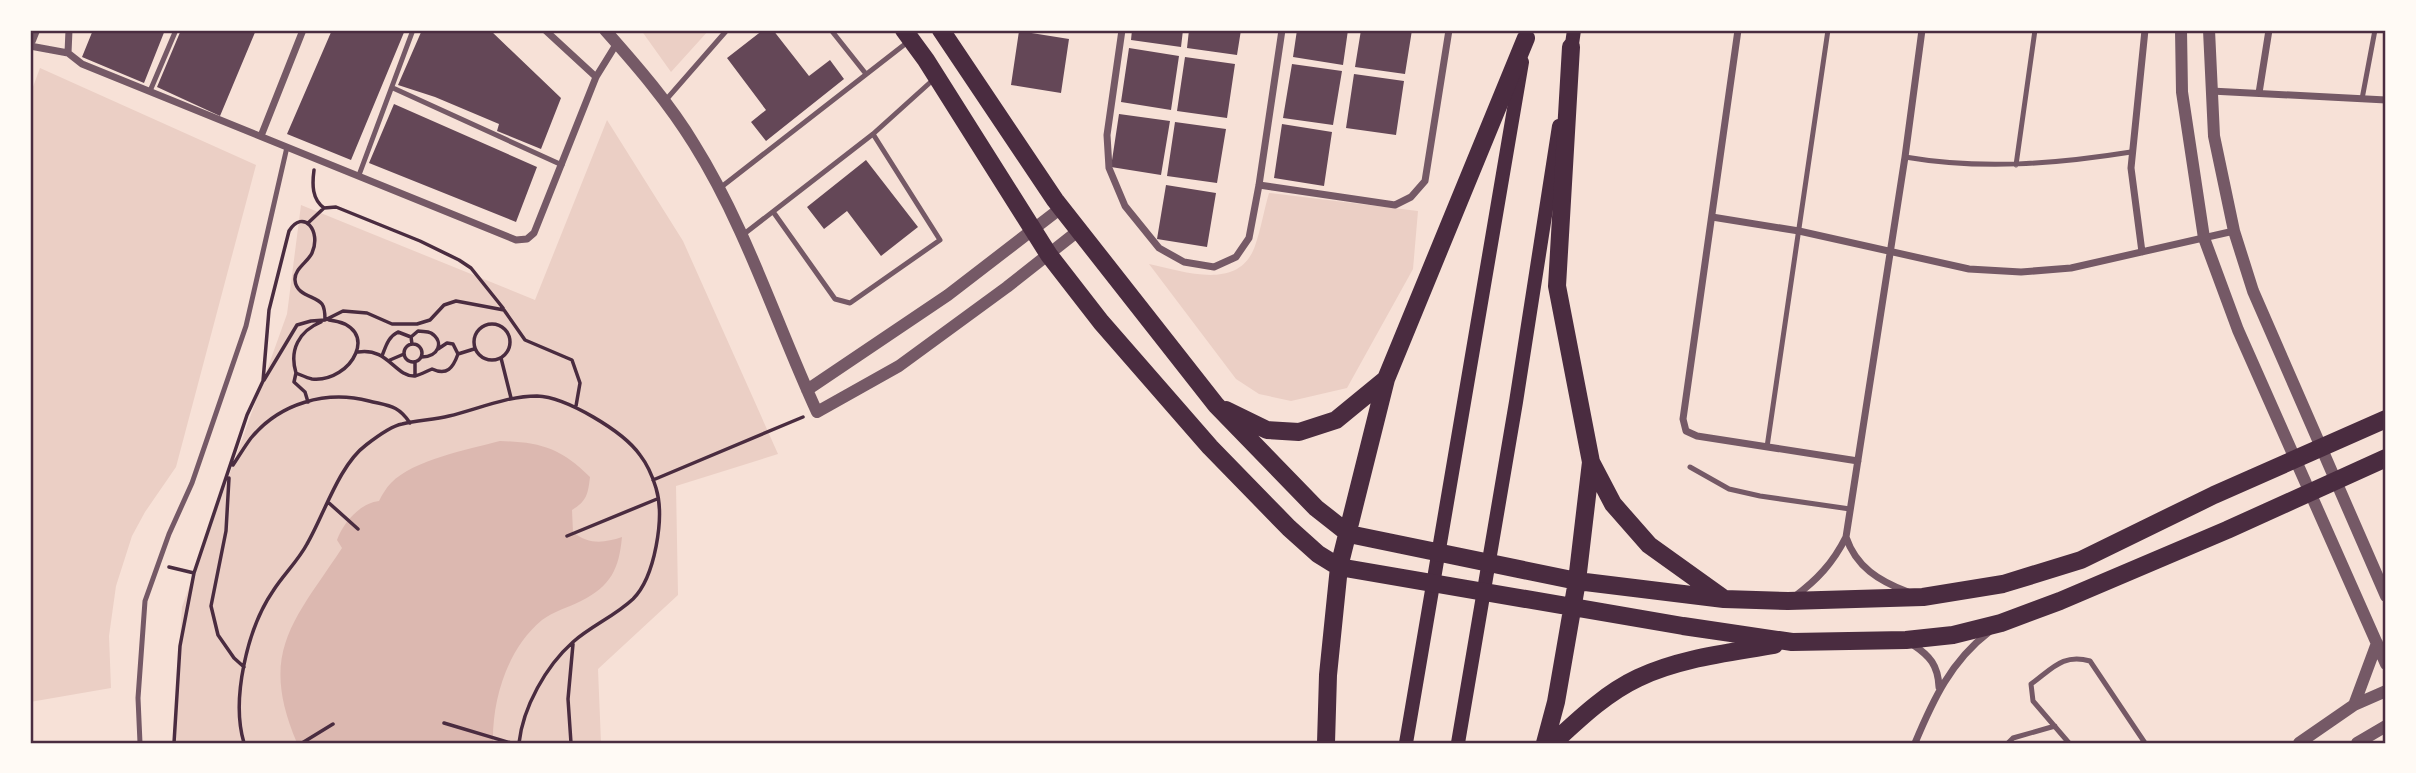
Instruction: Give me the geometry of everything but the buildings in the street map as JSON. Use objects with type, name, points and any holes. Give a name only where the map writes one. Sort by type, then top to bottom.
[{"type":"main road","points":[[941,30],[1061,208],[1216,405],[1316,508],[1349,534],[1577,581],[1724,599],[1787,601],[1923,597],[2003,584],[2081,560],[2214,495],[2379,422]]},
{"type":"main road","points":[[907,34],[1049,255],[1101,322],[1210,447],[1318,554],[1339,567],[1792,642]]},
{"type":"main road","points":[[1326,743],[1328,675],[1339,567],[1386,379],[1527,34]]},
{"type":"main road","points":[[1406,743],[1527,34]]},
{"type":"main road","points":[[1458,743],[1516,402],[1573,38]]},
{"type":"main road","points":[[1573,38],[1557,286],[1591,462],[1613,504],[1649,545],[1724,599]]},
{"type":"main road","points":[[1216,405],[1268,430],[1299,432],[1336,420],[1386,379]]},
{"type":"main road","points":[[1553,743],[1589,709],[1638,678],[1692,660],[1792,642],[1906,640],[1953,635],[2001,623],[2228,530],[2386,458]]},
{"type":"main road","points":[[1545,743],[1556,702],[1577,581],[1591,462]]},
{"type":"street","points":[[30,40],[34,30]]},
{"type":"street","points":[[68,53],[69,30]]},
{"type":"street","points":[[261,136],[303,30]]},
{"type":"street","points":[[545,30],[596,77]]},
{"type":"street","points":[[605,30],[665,101],[720,188],[817,412],[899,366],[1078,231]]},
{"type":"street","points":[[1122,30],[1107,135],[1108,168],[1125,206],[1159,248],[1184,262],[1214,267],[1236,257],[1249,237],[1282,30]]},
{"type":"street","points":[[1259,186],[1395,205],[1411,197],[1425,181],[1449,30]]},
{"type":"street","points":[[1738,30],[1683,419],[1686,431],[1697,436],[1858,461]]},
{"type":"street","points":[[1787,601],[1816,580],[1831,564],[1846,537],[1922,30]]},
{"type":"street","points":[[2142,252],[2131,152],[2145,30]]},
{"type":"street","points":[[2181,30],[2182,92],[2204,238],[2238,330],[2386,664]]},
{"type":"street","points":[[2209,30],[2214,136],[2234,231],[2253,291],[2386,596]]},
{"type":"street","points":[[2259,93],[2269,30]]},
{"type":"street","points":[[30,46],[68,53],[82,64],[516,240],[527,239],[534,233],[596,77],[617,43]]},
{"type":"street","points":[[2211,90],[2386,100]]},
{"type":"street","points":[[807,390],[948,295],[1061,208]]},
{"type":"street","points":[[1712,217],[1799,231],[1969,269],[2021,272],[2071,268],[2234,231]]},
{"type":"street","points":[[1846,537],[1858,562],[1872,573],[1888,584],[1923,597]]},
{"type":"street","points":[[1915,743],[1939,688],[1962,655],[2001,623]]},
{"type":"street","points":[[1906,640],[1934,662],[1939,688]]},
{"type":"street","points":[[2354,705],[2377,643]]},
{"type":"street","points":[[2299,743],[2354,705],[2386,691]]},
{"type":"street","points":[[2357,743],[2386,726]]},
{"type":"lane","points":[[150,91],[176,30]]},
{"type":"lane","points":[[359,175],[413,30]]},
{"type":"lane","points":[[665,101],[727,30]]},
{"type":"lane","points":[[832,30],[866,74]]},
{"type":"lane","points":[[1767,447],[1828,30]]},
{"type":"lane","points":[[2016,165],[2035,30]]},
{"type":"lane","points":[[2362,99],[2375,30]]},
{"type":"lane","points":[[720,188],[866,74],[907,34]]},
{"type":"lane","points":[[741,236],[873,134],[936,78]]},
{"type":"lane","points":[[393,88],[562,165]]},
{"type":"lane","points":[[774,213],[835,299],[850,303],[940,240],[873,134]]},
{"type":"lane","points":[[140,743],[138,698],[145,601],[192,483],[246,326],[287,146]]},
{"type":"lane","points":[[1905,157],[1927,161],[2016,165],[2073,162],[2131,152]]},
{"type":"lane","points":[[1690,467],[1729,489],[1850,509]]},
{"type":"lane","points":[[2069,743],[2033,701],[2031,684],[2066,659],[2077,657],[2090,661],[2146,743]]},
{"type":"lane","points":[[2008,743],[2013,737],[2054,726]]},
{"type":"path","points":[[315,158],[313,181],[317,203],[324,208],[336,208],[459,260],[471,268],[525,340],[572,360],[580,383],[576,407]]},
{"type":"path","points":[[308,223],[324,208]]},
{"type":"path","points":[[263,382],[269,310],[289,231],[292,226],[302,222],[308,223],[315,231],[312,253],[296,274],[295,282],[311,299],[321,302],[326,320]]},
{"type":"path","points":[[308,402],[305,392],[294,382],[296,373],[293,352],[309,326],[344,312],[367,313],[392,324],[417,324],[430,320],[444,305],[456,301],[504,310]]},
{"type":"path","points":[[174,743],[180,646],[194,573],[247,415],[297,325],[326,320],[341,322],[354,330],[358,352],[351,364],[331,376],[312,379],[296,373]]},
{"type":"path","points":[[495,324],[507,333],[509,349],[501,359],[482,359],[474,349],[474,336],[482,326],[495,324]]},
{"type":"path","points":[[507,333],[517,328]]},
{"type":"path","points":[[411,337],[418,331],[431,334],[437,340],[438,349],[436,354],[422,357],[415,363],[415,376]]},
{"type":"path","points":[[382,356],[393,335],[398,332],[411,337]]},
{"type":"path","points":[[411,337],[412,344]]},
{"type":"path","points":[[438,349],[450,342],[458,355]]},
{"type":"path","points":[[390,360],[404,354],[412,344],[417,344],[423,352],[422,357]]},
{"type":"path","points":[[458,355],[474,349]]},
{"type":"path","points":[[358,352],[373,351],[390,360],[400,371],[415,376],[432,369],[440,373],[450,371],[458,355]]},
{"type":"path","points":[[404,354],[406,359],[415,363]]},
{"type":"path","points":[[431,357],[432,369]]},
{"type":"path","points":[[501,359],[511,398]]},
{"type":"path","points":[[244,743],[239,711],[244,667],[255,625],[272,592],[306,546],[347,466],[364,446],[400,424],[446,417],[511,398],[538,396],[553,398],[576,407],[619,435],[640,454],[653,480],[659,516],[656,551],[651,567],[634,598],[573,642],[555,661],[534,696],[519,743]]},
{"type":"path","points":[[244,667],[218,635],[211,606],[226,531],[230,468],[252,437],[276,415],[291,407],[324,397],[358,398],[396,407],[410,423]]},
{"type":"path","points":[[653,480],[817,412]]},
{"type":"path","points":[[567,536],[657,499]]},
{"type":"path","points":[[328,503],[358,529]]},
{"type":"path","points":[[158,565],[194,573]]},
{"type":"path","points":[[571,743],[568,699],[573,642]]},
{"type":"path","points":[[444,723],[511,743]]},
{"type":"path","points":[[302,743],[333,724]]},
{"type":"shaded area","points":[[641,30],[709,30],[671,72]]},
{"type":"shaded area","points":[[40,68],[256,165],[176,467],[132,536],[116,586],[109,636],[111,688],[30,702],[30,95]]},
{"type":"shaded area","points":[[607,120],[683,241],[778,454],[676,486],[678,595],[598,669],[601,743],[173,743],[182,607],[287,314],[301,205],[535,300]]},
{"type":"shaded area","points":[[1269,193],[1418,211],[1413,269],[1347,388],[1291,401],[1259,394],[1236,379],[1149,264],[1209,275],[1236,269],[1247,260],[1255,246]]},
{"type":"shaded area","points":[[500,441],[549,448],[569,459],[590,477],[586,496],[572,510],[573,532],[597,542],[622,537],[619,558],[612,575],[591,595],[542,620],[519,645],[499,693],[493,743],[297,743],[286,711],[281,684],[281,661],[296,618],[342,548],[337,540],[343,527],[359,510],[379,501],[391,483],[413,468],[442,456]]}]
